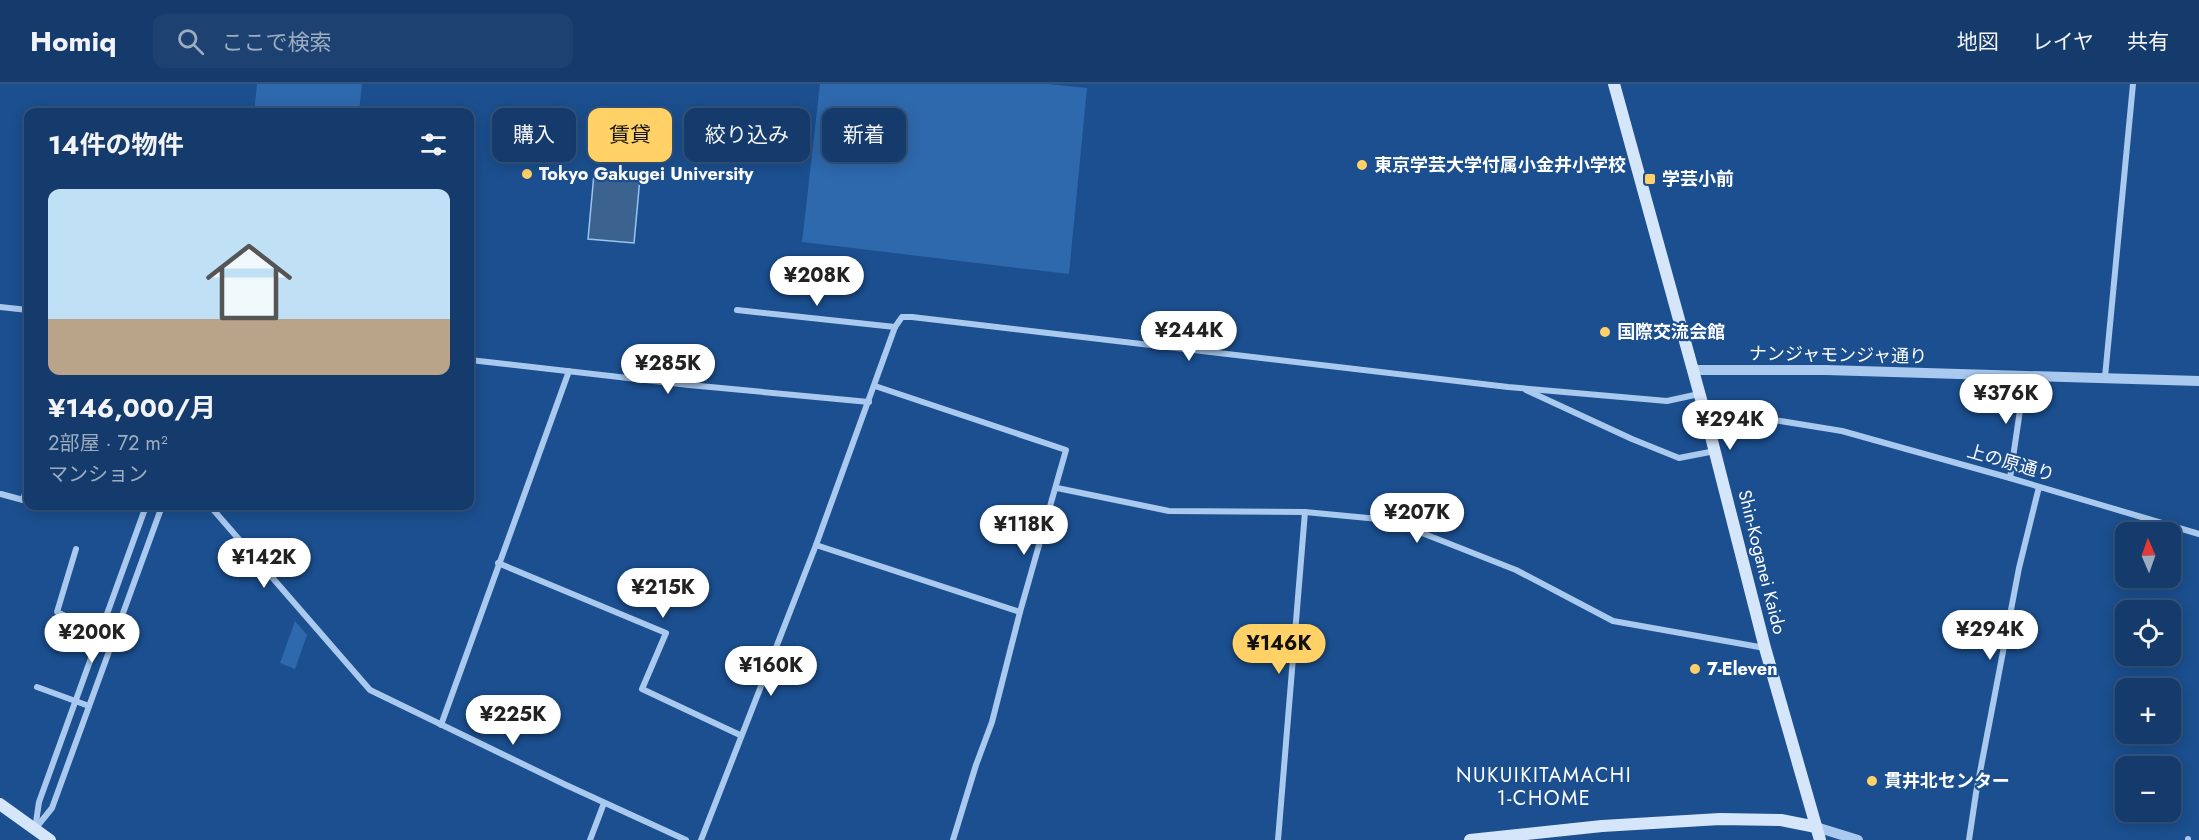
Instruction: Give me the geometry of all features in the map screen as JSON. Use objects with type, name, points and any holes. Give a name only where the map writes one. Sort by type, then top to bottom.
[{"type":"main road","name":"Shin-Koganei Kaido","points":[[1614,84],[1707,421],[1765,648],[1820,840]]},
{"type":"main road","points":[[0,804],[50,840]]},
{"type":"main road","points":[[1470,840],[1620,825],[1720,819],[1781,820],[1816,827]]},
{"type":"street","points":[[2105,377],[2133,84]]},
{"type":"street","points":[[0,307],[24,310]]},
{"type":"street","points":[[737,310],[895,327]]},
{"type":"street","points":[[701,840],[740,735],[756,702],[816,545],[895,327],[902,317],[1520,387],[1667,401],[1699,394]]},
{"type":"street","points":[[474,360],[869,402]]},
{"type":"street","name":"ナンジャモンジャ通り","points":[[1693,370],[1826,370],[2199,381]]},
{"type":"street","points":[[441,725],[568,372]]},
{"type":"street","points":[[2010,478],[2025,376]]},
{"type":"street","points":[[875,386],[1066,450],[1020,612],[992,722],[953,840]]},
{"type":"street","points":[[1520,387],[1632,440],[1679,458],[1715,452]]},
{"type":"street","name":"上の原通り","points":[[1707,421],[1743,416],[1842,431],[2199,534]]},
{"type":"street","points":[[1969,840],[2019,568],[2039,487]]},
{"type":"street","points":[[1056,488],[1169,511],[1305,512],[1395,522],[1516,570],[1613,621],[1765,648]]},
{"type":"street","points":[[1,494],[23,500],[24,497]]},
{"type":"street","points":[[35,829],[39,802],[145,510]]},
{"type":"street","points":[[35,829],[52,808],[161,510]]},
{"type":"street","points":[[213,510],[370,690],[686,840]]},
{"type":"street","points":[[1278,840],[1305,512]]},
{"type":"street","points":[[816,545],[1020,612]]},
{"type":"street","points":[[76,549],[57,612],[100,633],[114,637]]},
{"type":"street","points":[[498,563],[666,633],[642,689],[740,735]]},
{"type":"street","points":[[38,687],[89,706]]},
{"type":"street","points":[[591,840],[604,803]]},
{"type":"street","points":[[1816,827],[1858,840]]},
{"type":"shaded area","points":[[257,84],[362,84],[359,108],[254,108]]},
{"type":"shaded area","points":[[820,84],[1047,84],[1087,88],[1069,274],[802,242]]},
{"type":"shaded area","points":[[594,174],[640,178],[634,243],[588,239]]},
{"type":"shaded area","points":[[295,621],[307,635],[295,669],[280,663]]},
{"type":"place","name":"東京学芸大学付属小金井小学校","points":[[1362,165]]},
{"type":"place","name":"Tokyo Gakugei University","points":[[527,174]]},
{"type":"place","name":"学芸小前","points":[[1650,179]]},
{"type":"place","name":"国際交流会館","points":[[1605,332]]},
{"type":"place","name":"7-Eleven","points":[[1695,669]]},
{"type":"place","name":"貫井北センター","points":[[1872,781]]},
{"type":"district","name":"NUKUIKITAMACHI 1-CHOME","points":[[1544,786]]}]
